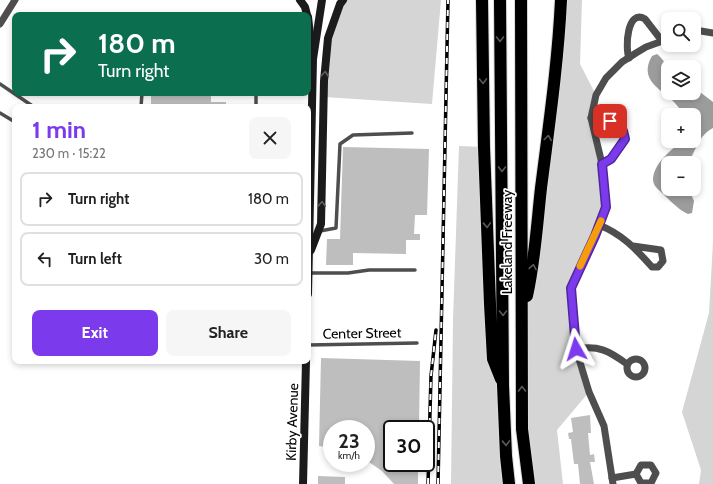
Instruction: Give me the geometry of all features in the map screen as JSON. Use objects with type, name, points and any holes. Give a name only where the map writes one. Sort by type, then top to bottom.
[{"type":"highway","points":[[482,0],[484,147],[490,304],[493,359],[503,385]]},
{"type":"highway","name":"Lakeland Freeway","points":[[500,0],[503,385],[506,456],[509,484]]},
{"type":"highway","name":"Lakeland Freeway","points":[[521,0],[522,429],[529,484]]},
{"type":"highway","points":[[522,319],[534,264],[538,212],[558,57],[560,0]]},
{"type":"street","points":[[0,24],[15,0]]},
{"type":"street","points":[[300,0],[306,12]]},
{"type":"street","points":[[311,75],[322,0]]},
{"type":"street","points":[[311,250],[321,224],[324,182],[324,81],[328,38],[340,4],[343,0]]},
{"type":"street","points":[[629,58],[626,51],[627,40],[632,22],[636,18],[642,17],[645,19],[661,36]]},
{"type":"street","points":[[701,31],[713,33]]},
{"type":"street","points":[[636,474],[612,481],[604,426],[589,392],[576,349],[571,288],[606,207],[602,164],[590,118],[596,95],[606,78],[629,58],[646,46],[661,41]]},
{"type":"street","points":[[311,42],[313,59]]},
{"type":"street","points":[[590,118],[603,117],[623,131],[625,139],[611,159],[602,164]]},
{"type":"street","points":[[599,225],[609,228],[633,246]]},
{"type":"street","points":[[576,349],[592,346],[613,354],[627,364]]},
{"type":"street","name":"Kirby Avenue","points":[[303,484],[306,364]]},
{"type":"lane","points":[[0,84],[12,92]]},
{"type":"lane","points":[[18,96],[30,104]]},
{"type":"lane","points":[[0,113],[12,120]]},
{"type":"lane","points":[[319,231],[336,228],[340,144],[353,135],[412,134]]},
{"type":"lane","points":[[311,273],[348,273],[369,270],[415,270]]},
{"type":"lane","name":"Center Street","points":[[311,345],[417,343]]},
{"type":"shaded area","points":[[343,0],[441,0],[432,104],[324,97],[328,38]]},
{"type":"shaded area","points":[[561,0],[582,0],[580,64],[596,95],[591,118],[606,207],[571,288],[575,341],[589,392],[557,430],[563,484],[529,484],[522,319]]},
{"type":"shaded area","points":[[657,54],[662,60],[661,60],[661,90],[649,78],[648,64],[652,56]]},
{"type":"shaded area","points":[[701,93],[713,102],[713,128],[701,139],[701,108],[678,108],[672,100],[701,100]]},
{"type":"shaded area","points":[[459,146],[484,147],[490,304],[503,385],[509,484],[451,484],[453,320]]},
{"type":"shaded area","points":[[674,148],[696,148],[692,156],[665,156]]},
{"type":"shaded area","points":[[661,160],[661,192],[653,183],[654,174]]},
{"type":"shaded area","points":[[665,196],[692,196],[694,201],[692,213],[688,214]]},
{"type":"shaded area","points":[[713,242],[713,484],[699,484],[701,470],[682,412],[709,313]]},
{"type":"building","points":[[151,96],[211,96],[211,102],[226,102],[226,104],[151,104]]},
{"type":"building","points":[[343,147],[429,149],[427,215],[415,215],[414,234],[420,234],[420,240],[406,240],[406,254],[353,253],[353,265],[326,265],[327,239],[340,239]]},
{"type":"building","points":[[321,358],[420,361],[419,420],[383,420],[383,472],[418,472],[418,484],[394,484],[382,471],[375,466],[375,420],[323,420],[323,447],[319,446]]},
{"type":"building","points":[[590,415],[591,433],[588,433],[590,455],[594,454],[595,462],[590,462],[594,484],[580,484],[578,464],[574,464],[571,439],[569,439],[568,433],[573,432],[571,418]]},
{"type":"building","points":[[318,476],[345,477],[345,484],[318,484]]},
{"type":"railway","points":[[438,484],[448,0]]},
{"type":"railway","points":[[428,484],[431,376],[436,330]]},
{"type":"slow traffic","points":[[580,266],[601,221]]},
{"type":"route","points":[[576,349],[571,288],[595,236],[606,207],[602,164],[611,159],[625,139],[623,131],[610,121]]}]
